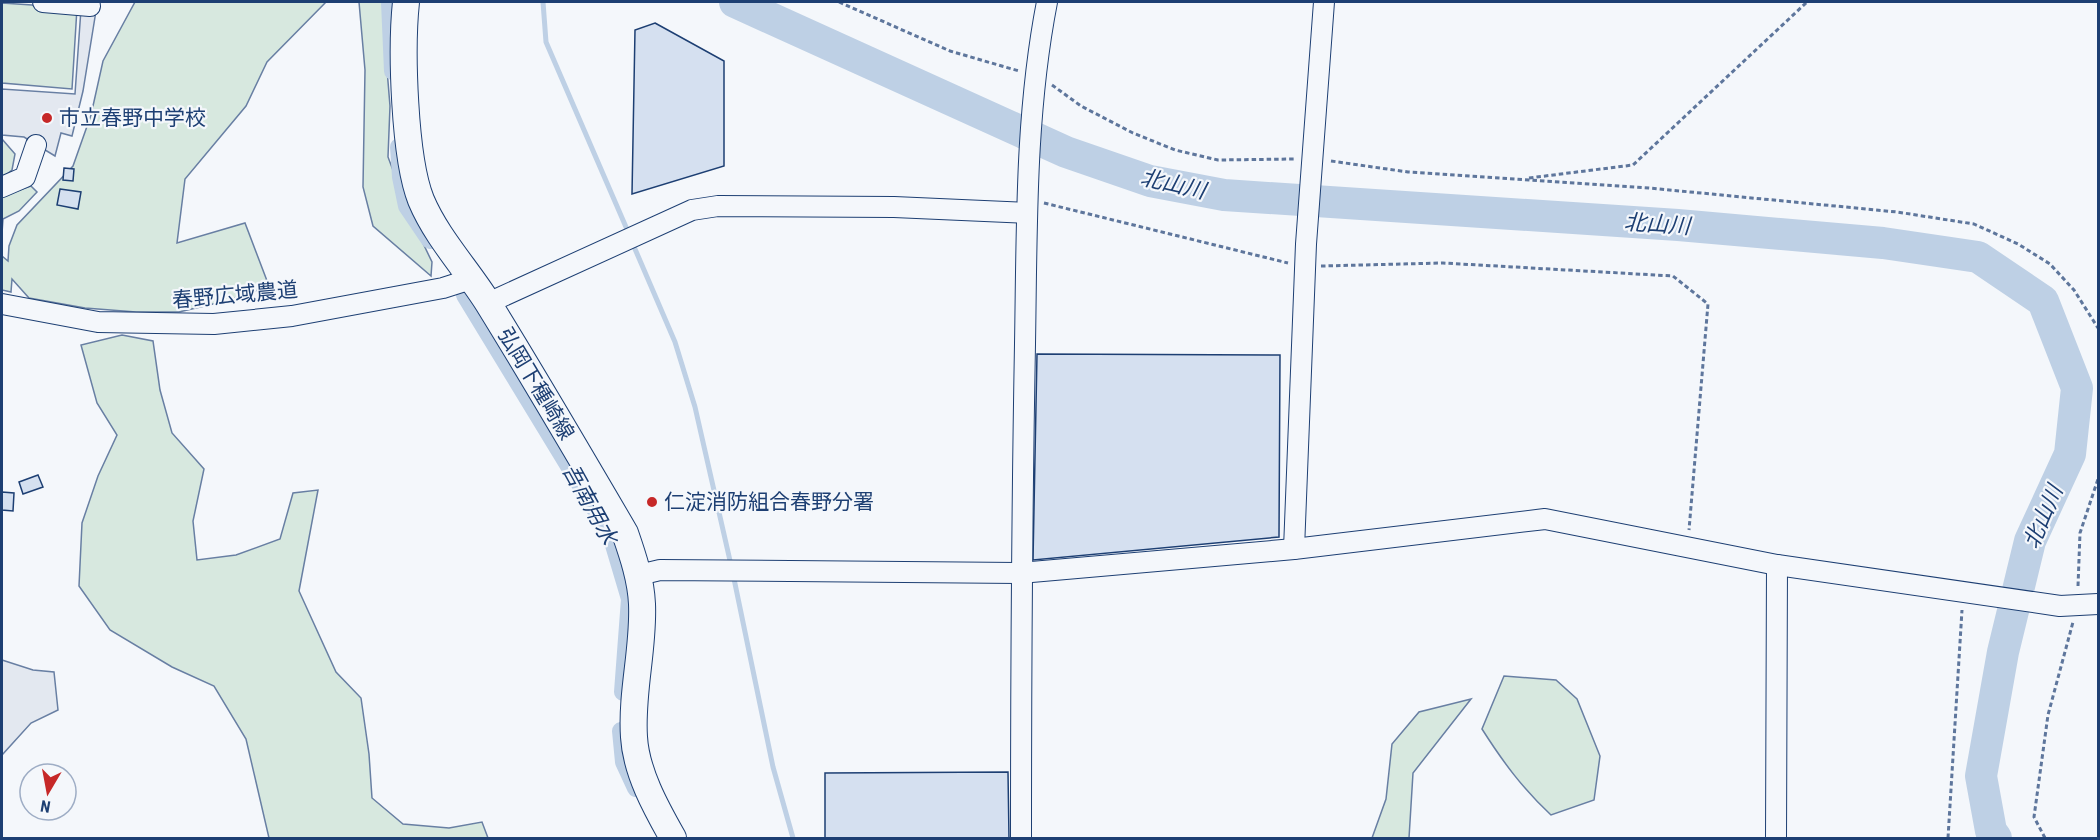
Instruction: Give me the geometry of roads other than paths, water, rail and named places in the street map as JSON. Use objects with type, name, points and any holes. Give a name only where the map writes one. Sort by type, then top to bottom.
[{"type":"main road","name":"弘岡下種崎線","points":[[406,2],[405,61],[415,178],[421,200],[488,303],[625,533],[639,575],[642,604],[634,738],[642,774],[673,838]]},
{"type":"street","points":[[43,2],[90,6]]},
{"type":"street","points":[[1021,838],[1020,573],[1027,178],[1034,76],[1047,2]]},
{"type":"street","points":[[1294,549],[1306,244],[1324,2]]},
{"type":"street","points":[[2,187],[25,177],[36,145]]},
{"type":"street","points":[[488,303],[692,210],[718,206],[1027,205]]},
{"type":"street","name":"春野広域農道","points":[[2,304],[98,322],[145,325],[214,324],[292,316],[443,288],[471,279]]},
{"type":"street","points":[[639,575],[660,570],[1020,573],[1294,549],[1545,519],[1777,565],[2069,606],[2098,604]]},
{"type":"street","points":[[1776,838],[1777,565]]},
{"type":"waterway","name":"吾南用水","points":[[390,2],[393,71]]},
{"type":"waterway","points":[[543,2],[546,42],[629,234]]},
{"type":"waterway","name":"北山川","points":[[735,2],[1066,152],[1150,181],[1224,195],[1678,225],[1883,243],[1978,257],[2043,301],[2077,388],[2070,454],[2030,541],[2003,652],[1981,776],[1991,831],[1996,838]]},
{"type":"waterway","name":"吾南用水","points":[[399,147],[401,177],[407,206],[430,240]]},
{"type":"waterway","points":[[632,242],[675,342],[695,407],[731,565]]},
{"type":"waterway","name":"吾南用水","points":[[465,295],[611,535],[630,599],[623,692]]},
{"type":"waterway","points":[[733,574],[773,767],[793,838]]},
{"type":"waterway","name":"吾南用水","points":[[621,731],[624,762],[636,788]]},
{"type":"place","name":"市立春野中学校","points":[[47,118]]},
{"type":"place","name":"仁淀消防組合春野分署","points":[[652,502]]}]
